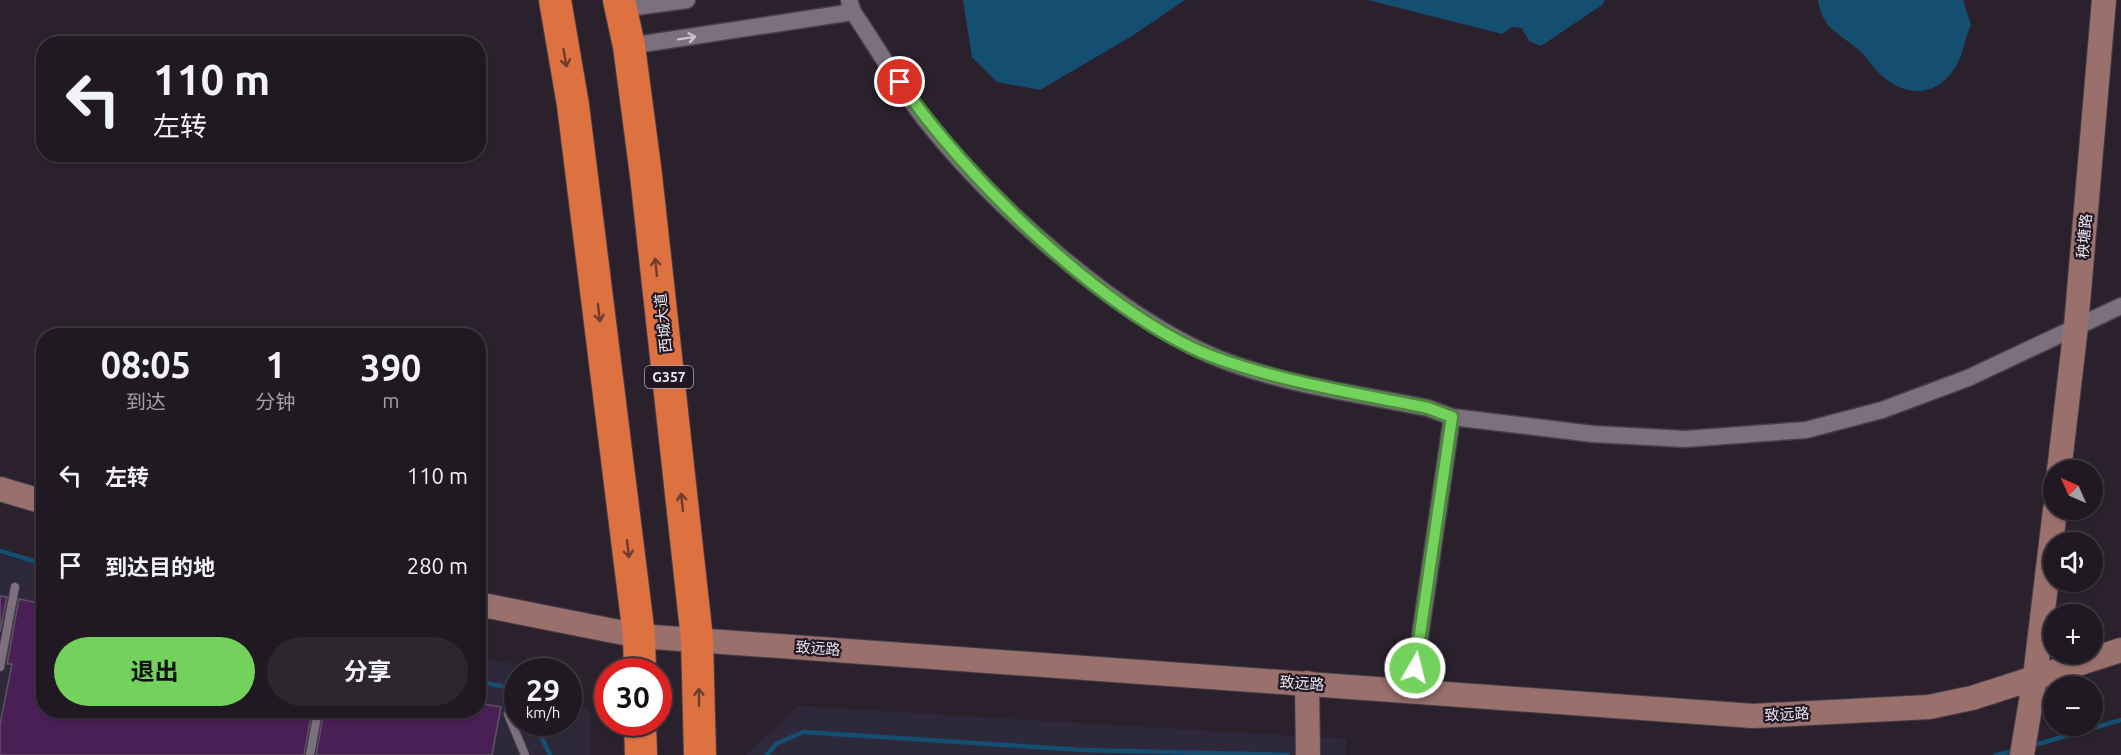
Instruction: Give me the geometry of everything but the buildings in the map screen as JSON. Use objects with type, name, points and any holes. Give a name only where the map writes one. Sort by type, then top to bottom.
[{"type":"highway","points":[[555,0],[573,105],[639,636],[640,658]]},
{"type":"highway","name":"西城大道","points":[[620,5],[629,46],[646,175],[697,639],[700,755]]},
{"type":"highway","points":[[640,736],[640,755]]},
{"type":"main road","name":"秧塘路","points":[[2060,460],[2076,326],[2104,0]]},
{"type":"main road","points":[[0,489],[36,500]]},
{"type":"main road","points":[[2022,755],[2035,677],[2054,520]]},
{"type":"main road","name":"致远路","points":[[486,606],[639,636],[1753,716],[1929,707],[1972,698],[2121,650]]},
{"type":"main road","points":[[1307,683],[1308,755]]},
{"type":"street","points":[[620,5],[687,0]]},
{"type":"street","points":[[629,46],[851,6],[924,118],[994,195],[1069,263],[1130,310],[1166,333],[1209,354],[1255,371],[1428,408],[1452,417],[1593,434],[1685,439],[1806,430],[1882,410],[1968,378],[2121,306]]},
{"type":"street","points":[[1412,691],[1452,417]]},
{"type":"lane","points":[[0,667],[15,587]]},
{"type":"lane","points":[[310,755],[317,718]]},
{"type":"lane","points":[[517,736],[525,755]]},
{"type":"shaded area","points":[[0,555],[36,564],[36,718],[486,718],[486,658],[504,662],[504,736],[582,736],[582,704],[590,712],[590,755],[0,755]]},
{"type":"shaded area","points":[[798,706],[1346,739],[1346,755],[746,755]]},
{"type":"water","points":[[963,0],[1185,0],[1132,36],[1040,90],[997,82],[972,57]]},
{"type":"water","points":[[1368,0],[1605,0],[1602,5],[1541,46],[1529,41],[1522,28],[1512,27],[1502,34]]},
{"type":"water","points":[[1818,0],[1963,0],[1971,25],[1958,63],[1947,78],[1930,89],[1910,91],[1900,88],[1878,72],[1860,51],[1833,30],[1824,19]]},
{"type":"waterway","points":[[0,551],[36,562]]},
{"type":"waterway","points":[[486,683],[504,687]]},
{"type":"waterway","points":[[2038,744],[2121,720]]},
{"type":"waterway","points":[[767,755],[776,744],[803,732],[1083,750],[1288,755]]},
{"type":"waterway","points":[[541,736],[550,755]]},
{"type":"waterway","points":[[1996,755],[2008,752]]},
{"type":"route","points":[[900,82],[924,118],[994,195],[1069,263],[1130,310],[1166,333],[1209,354],[1255,371],[1428,408],[1452,417],[1415,668]]}]
